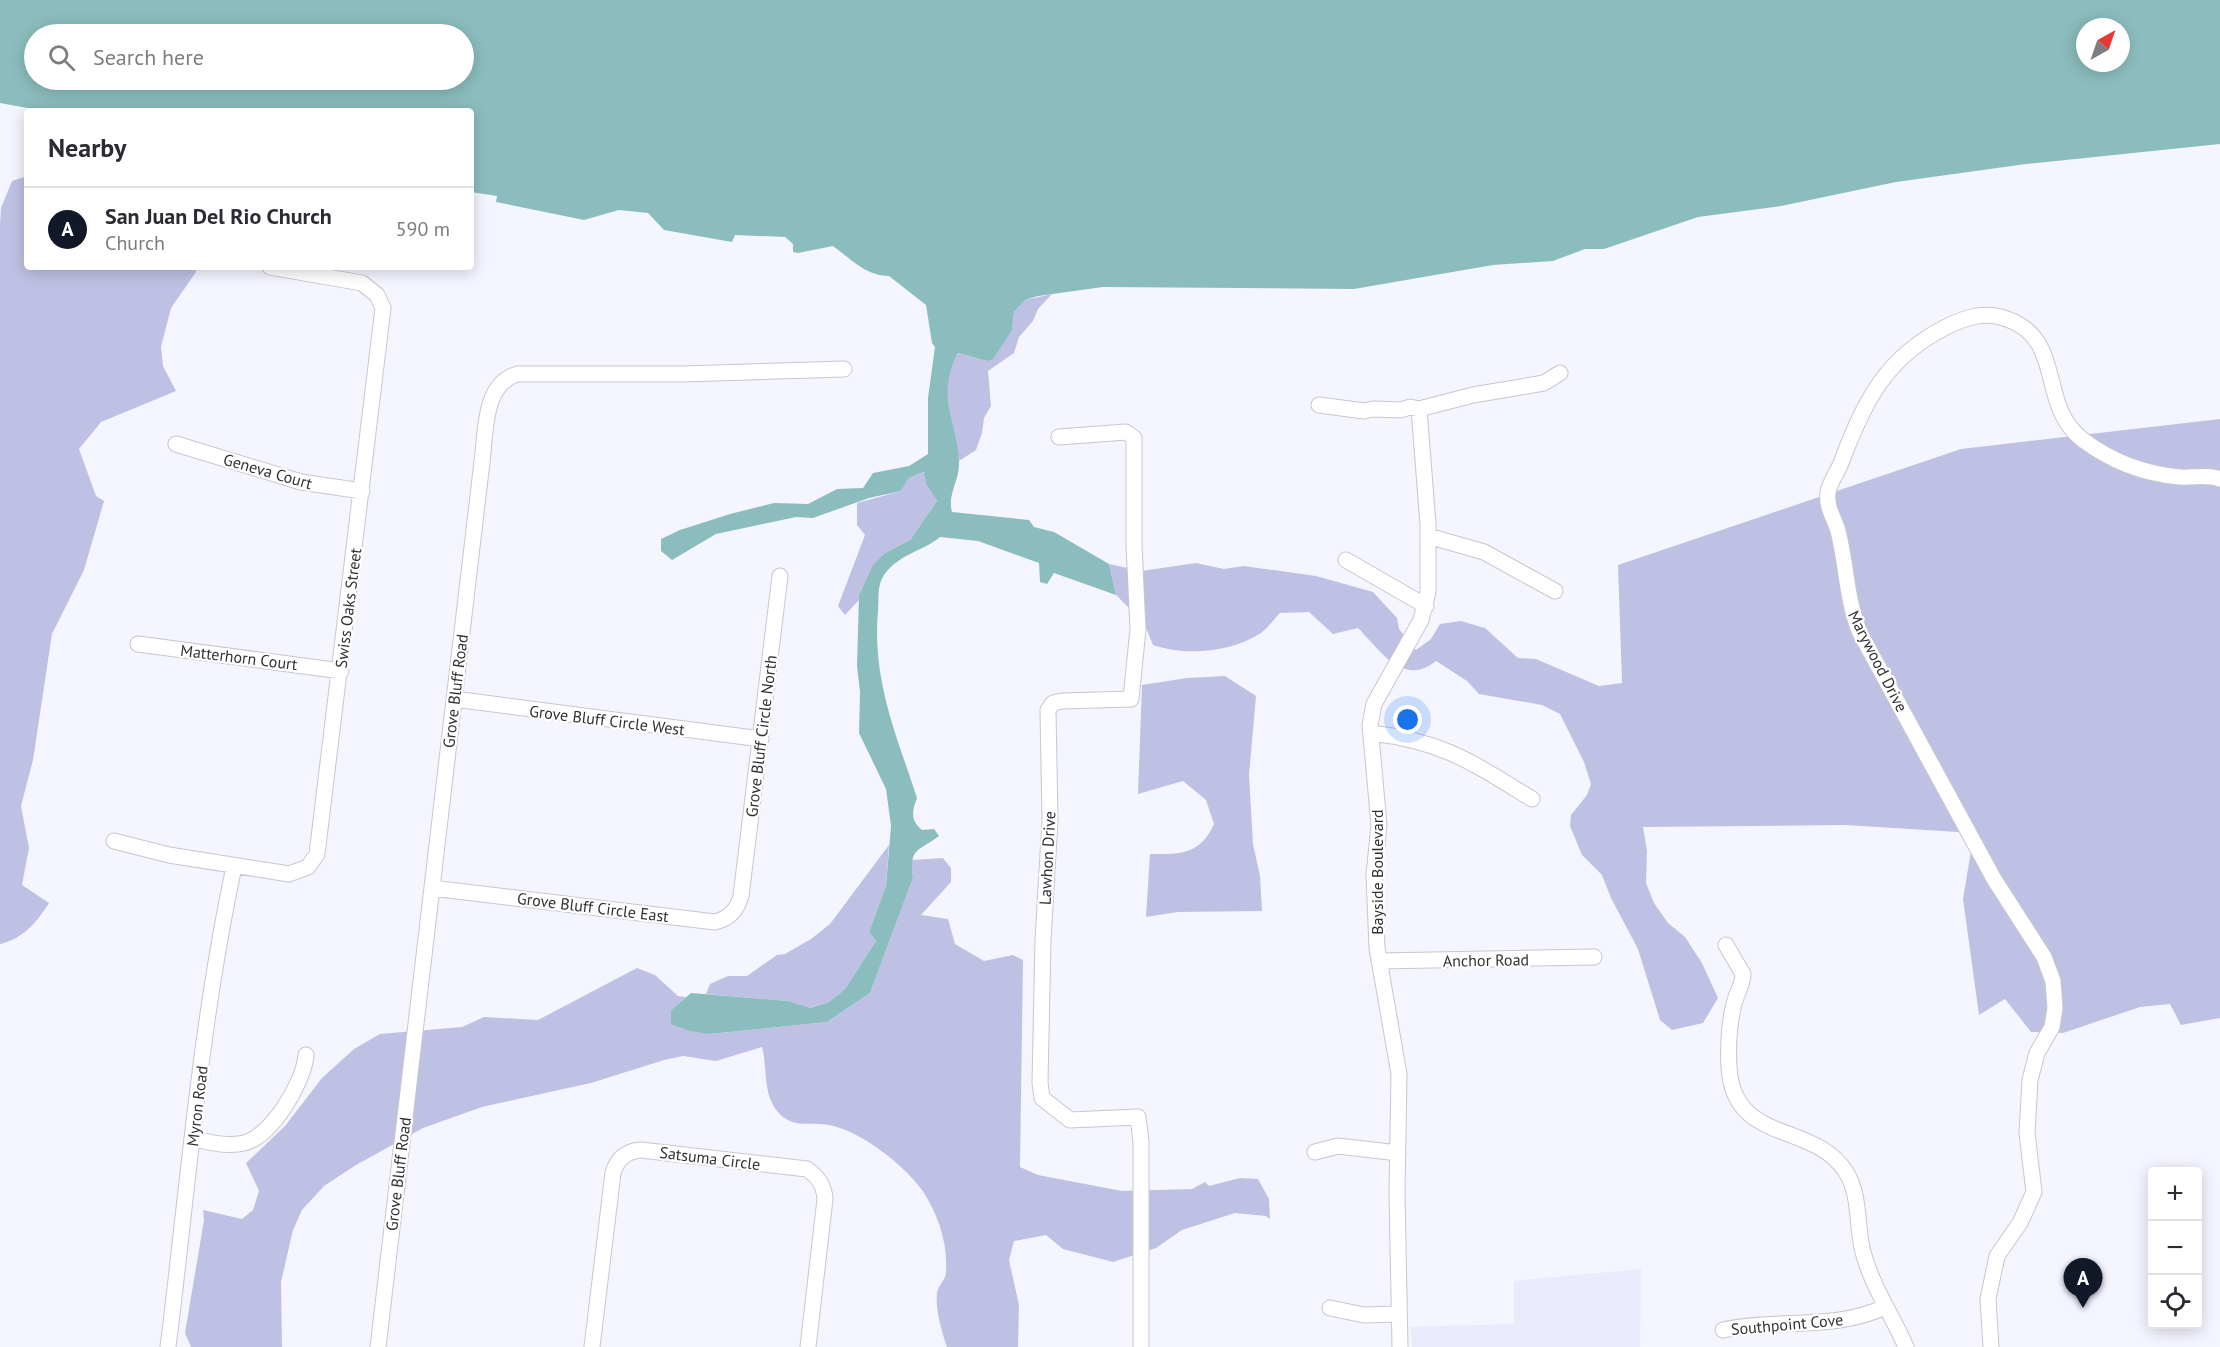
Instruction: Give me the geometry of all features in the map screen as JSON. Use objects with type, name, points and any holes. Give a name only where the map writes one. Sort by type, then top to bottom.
[{"type":"street","name":"Swiss Oaks Street","points":[[234,867],[293,874],[301,872],[314,861],[317,854],[383,317],[383,308],[377,294],[357,282],[287,270]]},
{"type":"street","name":"Marywood Drive","points":[[1991,1347],[1988,1299],[1997,1256],[2020,1223],[2034,1192],[2027,1132],[2030,1080],[2037,1053],[2052,1027],[2055,999],[2053,981],[2044,957],[1994,879],[1860,633],[1847,598],[1837,528],[1829,512],[1830,484],[1856,424],[1878,383],[1889,369],[1933,334],[1968,317],[1986,315],[2013,321],[2035,338],[2048,363],[2056,403],[2070,427],[2083,440],[2109,456],[2143,470],[2179,477],[2220,479]]},
{"type":"street","name":"Grove Bluff Road","points":[[378,1347],[492,393],[504,379],[518,374],[683,374],[844,369]]},
{"type":"street","points":[[1319,405],[1364,411],[1410,407],[1419,409],[1473,394],[1544,383],[1560,373]]},
{"type":"street","name":"Bayside Boulevard","points":[[1400,1347],[1398,1314],[1399,1074],[1379,961],[1374,912],[1379,825],[1371,733],[1374,705],[1416,631],[1426,606],[1428,537],[1419,409]]},
{"type":"street","name":"Lawhon Drive","points":[[1059,437],[1126,432],[1134,438],[1134,545],[1138,628],[1131,699],[1062,700],[1053,703],[1048,710],[1046,724],[1050,820],[1040,1083],[1042,1098],[1070,1120],[1138,1117],[1141,1142],[1142,1347]]},
{"type":"street","name":"Geneva Court","points":[[176,444],[302,482],[362,491]]},
{"type":"street","points":[[1428,537],[1484,552],[1555,591]]},
{"type":"street","points":[[1346,560],[1426,606]]},
{"type":"street","name":"Grove Bluff Circle North","points":[[741,896],[780,576]]},
{"type":"street","name":"Matterhorn Court","points":[[138,644],[341,671]]},
{"type":"street","name":"Grove Bluff Circle West","points":[[454,699],[761,740]]},
{"type":"street","points":[[1371,733],[1421,740],[1439,746],[1474,763],[1532,799]]},
{"type":"street","points":[[114,841],[234,867]]},
{"type":"street","name":"Myron Road","points":[[168,1347],[210,1006],[234,867]]},
{"type":"street","name":"Grove Bluff Circle East","points":[[432,888],[715,922],[730,916],[741,896]]},
{"type":"street","points":[[1726,945],[1743,974],[1732,1013],[1729,1065],[1734,1090],[1742,1107],[1753,1119],[1817,1145],[1839,1162],[1847,1173],[1856,1197],[1863,1253],[1885,1307],[1906,1347]]},
{"type":"street","name":"Anchor Road","points":[[1379,961],[1594,957]]},
{"type":"street","points":[[193,1138],[222,1144],[245,1143],[264,1132],[297,1088],[302,1077],[306,1055]]},
{"type":"street","points":[[1315,1152],[1338,1146],[1398,1153]]},
{"type":"street","name":"Satsuma Circle","points":[[592,1347],[613,1173],[620,1159],[633,1151],[641,1150],[807,1169],[816,1175],[822,1184],[825,1199],[808,1347]]},
{"type":"street","name":"Southpoint Cove","points":[[1723,1330],[1774,1323],[1832,1322],[1858,1318],[1885,1307]]},
{"type":"street","points":[[1330,1308],[1364,1315],[1398,1314]]},
{"type":"shaded area","points":[[0,0],[2220,0],[2220,144],[2026,164],[1896,182],[1781,206],[1698,217],[1604,249],[1585,249],[1553,261],[1493,265],[1354,289],[1103,287],[1038,296],[1025,300],[1014,312],[1012,330],[993,359],[987,361],[958,353],[951,369],[948,383],[949,408],[959,462],[951,499],[952,512],[1029,520],[1034,527],[1054,532],[1109,564],[1116,595],[1054,573],[1047,584],[1040,582],[1039,563],[978,541],[940,537],[904,557],[890,568],[880,583],[879,592],[877,636],[882,684],[917,798],[913,811],[915,823],[922,830],[934,829],[939,836],[920,848],[914,855],[913,878],[870,993],[827,1022],[710,1034],[690,1031],[671,1024],[671,1010],[691,993],[788,1001],[810,1008],[829,1002],[845,989],[876,941],[869,932],[886,886],[891,826],[886,789],[859,733],[860,692],[857,666],[859,596],[873,565],[885,553],[910,540],[937,501],[926,484],[924,472],[909,478],[901,491],[869,498],[813,518],[796,517],[716,534],[672,560],[661,551],[661,539],[680,530],[730,514],[774,503],[808,504],[837,489],[863,488],[873,473],[909,466],[928,454],[928,398],[935,347],[932,343],[926,305],[889,276],[866,270],[833,246],[798,253],[793,252],[793,244],[785,237],[735,235],[732,242],[664,230],[648,213],[619,210],[584,220],[496,202],[497,196],[474,192],[474,108],[28,108],[0,103]]},
{"type":"shaded area","points":[[24,177],[24,270],[196,270],[196,272],[171,308],[161,347],[163,366],[176,391],[101,422],[79,449],[96,496],[104,501],[84,570],[52,634],[33,760],[21,806],[29,848],[22,885],[49,903],[29,929],[16,938],[0,944],[0,225],[1,208],[12,181]]},
{"type":"shaded area","points":[[1052,294],[1038,309],[1033,321],[1019,337],[1014,353],[988,371],[991,406],[984,418],[976,450],[959,461],[946,392],[948,374],[958,353],[987,361],[1012,330],[1014,312],[1025,300]]},
{"type":"shaded area","points":[[2220,419],[2220,1018],[2181,1025],[2170,1004],[2140,1007],[2063,1033],[2031,1032],[2005,999],[1979,1015],[1963,899],[1974,833],[1845,825],[1643,827],[1647,851],[1646,883],[1654,903],[1668,923],[1685,937],[1702,963],[1718,998],[1703,1023],[1672,1030],[1660,1020],[1638,949],[1611,898],[1602,875],[1582,855],[1570,826],[1571,815],[1587,795],[1591,784],[1584,762],[1560,714],[1542,705],[1479,694],[1467,681],[1436,661],[1424,668],[1413,670],[1402,668],[1383,655],[1358,628],[1333,634],[1309,612],[1280,613],[1261,633],[1249,640],[1208,651],[1179,651],[1153,645],[1144,623],[1116,595],[1109,564],[1142,571],[1196,563],[1224,569],[1244,566],[1316,576],[1373,592],[1397,618],[1399,629],[1416,650],[1431,639],[1440,624],[1461,621],[1485,628],[1518,658],[1536,659],[1599,686],[1622,683],[1618,565],[1961,449]]},
{"type":"shaded area","points":[[925,472],[926,484],[937,501],[910,540],[885,553],[859,600],[845,615],[838,606],[865,535],[857,525],[857,503],[901,491],[909,478]]},
{"type":"shaded area","points":[[1225,676],[1256,696],[1249,775],[1253,844],[1260,876],[1262,911],[1178,912],[1146,917],[1150,854],[1188,851],[1202,842],[1214,824],[1206,800],[1183,781],[1138,794],[1142,685],[1187,678]]},
{"type":"shaded area","points":[[889,845],[886,886],[869,932],[876,941],[845,989],[829,1002],[809,1008],[788,1001],[706,994],[710,984],[728,976],[747,976],[777,955],[785,954],[811,939],[830,924]]},
{"type":"shaded area","points":[[943,858],[951,868],[951,882],[921,915],[948,919],[955,944],[984,961],[1013,955],[1023,960],[1020,1167],[1038,1175],[1122,1191],[1192,1189],[1205,1182],[1209,1186],[1240,1178],[1258,1179],[1269,1199],[1270,1219],[1266,1216],[1235,1213],[1182,1230],[1156,1248],[1113,1262],[1063,1249],[1046,1235],[1014,1241],[1009,1260],[1019,1305],[1018,1347],[947,1347],[937,1306],[938,1290],[946,1272],[944,1240],[933,1209],[914,1180],[881,1150],[854,1134],[829,1125],[789,1121],[778,1112],[767,1089],[762,1047],[716,1061],[683,1056],[591,1083],[482,1107],[423,1128],[356,1165],[324,1186],[302,1210],[293,1230],[281,1282],[282,1347],[191,1347],[185,1333],[204,1220],[203,1210],[242,1219],[253,1210],[259,1191],[246,1163],[285,1126],[322,1078],[354,1049],[380,1034],[462,1027],[484,1017],[538,1020],[637,968],[655,975],[678,996],[686,997],[671,1010],[710,1034],[827,1022],[870,993],[913,878],[911,860]]},
{"type":"shaded area","points":[[1641,1269],[1640,1347],[1412,1347],[1411,1327],[1514,1324],[1514,1281]]},
{"type":"place","name":"San Juan Del Rio Church","points":[[2083,1308]]}]
